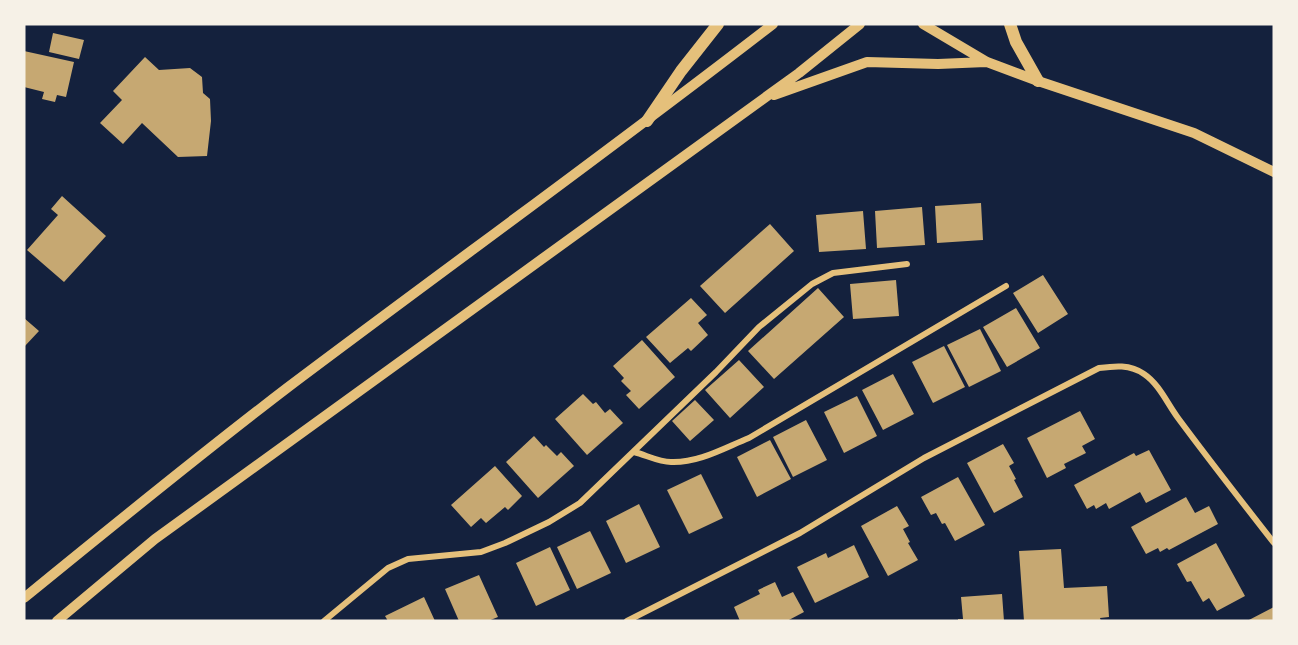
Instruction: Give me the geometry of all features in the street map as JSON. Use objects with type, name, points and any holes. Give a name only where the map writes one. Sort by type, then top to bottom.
[{"type":"main road","points":[[647,121],[681,71],[718,24]]},
{"type":"main road","points":[[1010,24],[1016,42],[1038,81]]},
{"type":"street","points":[[24,598],[285,390],[647,121],[773,24]]},
{"type":"street","points":[[57,621],[155,539],[799,73],[860,24]]},
{"type":"street","points":[[923,24],[987,62],[1194,133],[1274,172]]},
{"type":"street","points":[[759,101],[867,62],[938,64],[987,62]]},
{"type":"street","points":[[324,621],[388,568],[408,559],[481,552],[549,522],[580,503],[759,327],[812,284],[833,273],[907,264]]},
{"type":"street","points":[[634,452],[669,462],[686,461],[708,456],[749,438],[1006,286]]},
{"type":"street","points":[[627,621],[800,533],[934,453],[1099,368],[1116,366],[1131,368],[1155,383],[1177,417],[1274,543]]},
{"type":"building","points":[[53,33],[84,40],[79,59],[49,52]]},
{"type":"building","points":[[24,51],[74,62],[66,97],[57,95],[55,102],[42,99],[44,92],[24,87]]},
{"type":"building","points":[[145,57],[159,70],[190,68],[202,77],[203,93],[210,99],[211,121],[207,156],[178,157],[142,123],[123,144],[100,123],[122,100],[113,91]]},
{"type":"building","points":[[62,196],[106,236],[64,282],[27,250],[58,215],[51,209]]},
{"type":"building","points":[[981,203],[983,240],[937,243],[935,206]]},
{"type":"building","points":[[922,207],[925,245],[877,248],[875,211]]},
{"type":"building","points":[[863,211],[866,249],[819,252],[816,215]]},
{"type":"building","points":[[770,224],[794,251],[725,313],[700,286]]},
{"type":"building","points":[[1043,275],[1068,314],[1038,333],[1013,293]]},
{"type":"building","points":[[896,280],[899,316],[853,319],[850,284]]},
{"type":"building","points":[[818,288],[844,317],[774,379],[748,351]]},
{"type":"building","points":[[691,298],[707,315],[698,323],[708,335],[691,351],[688,348],[670,363],[646,337]]},
{"type":"building","points":[[1016,308],[1040,348],[1007,367],[983,327]]},
{"type":"building","points":[[24,318],[39,331],[24,347]]},
{"type":"building","points":[[980,329],[1001,371],[969,387],[947,345]]},
{"type":"building","points":[[642,340],[675,377],[639,409],[626,395],[631,391],[621,381],[624,378],[613,366]]},
{"type":"building","points":[[944,346],[965,387],[933,403],[912,362]]},
{"type":"building","points":[[739,360],[764,387],[730,418],[705,390]]},
{"type":"building","points":[[893,374],[914,414],[883,430],[862,390]]},
{"type":"building","points":[[583,394],[593,404],[596,402],[605,413],[610,409],[623,423],[587,455],[555,419]]},
{"type":"building","points":[[857,396],[877,436],[844,453],[824,412]]},
{"type":"building","points":[[695,400],[714,420],[690,441],[672,421]]},
{"type":"building","points":[[1080,411],[1095,439],[1082,446],[1086,453],[1064,464],[1066,468],[1047,478],[1027,438]]},
{"type":"building","points":[[806,420],[827,460],[793,477],[773,437]]},
{"type":"building","points":[[534,436],[557,456],[561,452],[574,466],[538,498],[506,462]]},
{"type":"building","points":[[770,440],[791,479],[757,497],[737,457]]},
{"type":"building","points":[[1003,444],[1014,463],[1009,466],[1023,497],[994,513],[967,463]]},
{"type":"building","points":[[1149,450],[1171,490],[1146,503],[1140,492],[1109,509],[1106,503],[1096,509],[1094,505],[1087,509],[1074,485],[1134,453],[1136,456]]},
{"type":"building","points":[[495,466],[522,496],[508,510],[505,507],[486,523],[481,518],[471,527],[451,505]]},
{"type":"building","points":[[701,474],[723,518],[689,534],[667,490]]},
{"type":"building","points":[[958,477],[985,525],[955,541],[945,523],[942,524],[936,513],[931,515],[921,497]]},
{"type":"building","points":[[1186,497],[1195,513],[1209,506],[1218,524],[1169,550],[1167,548],[1160,552],[1158,548],[1146,554],[1131,527]]},
{"type":"building","points":[[639,504],[660,547],[626,563],[606,521]]},
{"type":"building","points":[[897,506],[909,526],[903,529],[918,560],[888,576],[861,526]]},
{"type":"building","points":[[590,531],[611,573],[577,589],[557,547]]},
{"type":"building","points":[[1216,543],[1245,596],[1217,611],[1209,598],[1203,602],[1191,581],[1187,582],[1177,564]]},
{"type":"building","points":[[854,545],[869,577],[815,603],[797,567],[826,553],[828,558]]},
{"type":"building","points":[[550,547],[570,590],[536,606],[516,563]]},
{"type":"building","points":[[1061,549],[1064,588],[1107,586],[1109,617],[1100,618],[1101,621],[1024,621],[1019,551]]},
{"type":"building","points":[[479,575],[498,617],[488,621],[459,621],[445,589]]},
{"type":"building","points":[[775,582],[782,597],[793,592],[804,612],[787,621],[740,621],[734,607],[760,594],[758,590]]},
{"type":"building","points":[[1002,594],[1004,621],[958,621],[958,619],[963,619],[961,597]]},
{"type":"building","points":[[424,597],[435,621],[388,621],[385,616]]},
{"type":"building","points":[[1274,607],[1274,621],[1247,621]]}]
